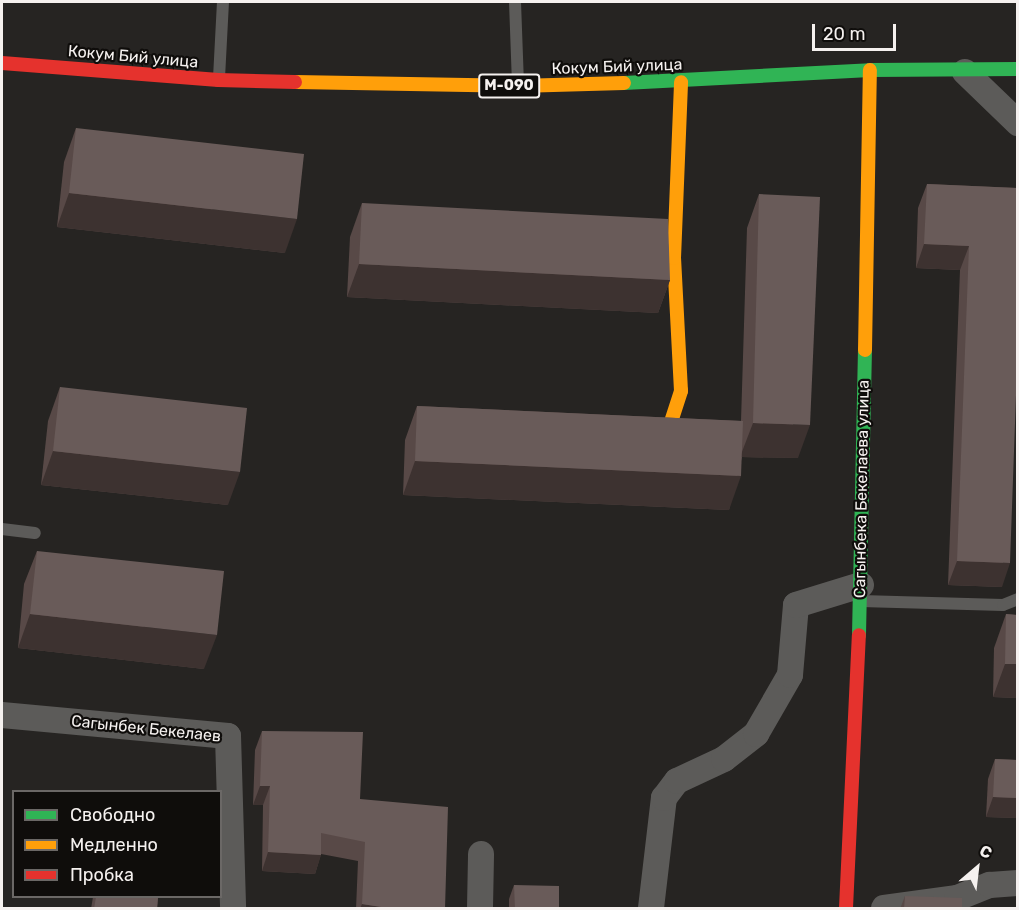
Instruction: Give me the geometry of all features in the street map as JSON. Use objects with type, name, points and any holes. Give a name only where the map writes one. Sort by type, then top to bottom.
[{"type":"street","name":"Кокум Бий улица","points":[[2,63],[218,81],[518,86],[681,82],[870,70],[965,72],[1017,69]]},
{"type":"street","name":"Сагынбека Бекелаева улица","points":[[846,909],[860,593],[870,70]]},
{"type":"street","points":[[965,72],[1017,123]]},
{"type":"street","points":[[619,431],[651,431],[670,425],[681,391],[674,258],[681,82]]},
{"type":"street","points":[[651,909],[664,798],[677,781],[724,759],[756,734],[790,675],[796,605],[860,593]]},
{"type":"street","name":"Сагынбек Бекелаев","points":[[2,715],[228,736],[233,909]]},
{"type":"street","points":[[480,909],[481,854]]},
{"type":"street","points":[[884,909],[957,903],[990,885],[1017,884]]},
{"type":"lane","points":[[218,81],[223,2]]},
{"type":"lane","points":[[515,2],[518,86]]},
{"type":"lane","points":[[2,529],[35,533]]},
{"type":"lane","points":[[860,593],[1003,605],[1017,599]]},
{"type":"building","points":[[76,128],[304,154],[297,219],[69,193]]},
{"type":"building","points":[[927,184],[1017,188],[1017,367],[1010,563],[957,561],[969,246],[924,244]]},
{"type":"building","points":[[759,194],[820,197],[810,425],[753,423]]},
{"type":"building","points":[[362,203],[668,219],[670,280],[359,264]]},
{"type":"building","points":[[60,387],[247,408],[240,472],[53,451]]},
{"type":"building","points":[[417,406],[743,421],[741,476],[415,461]]},
{"type":"building","points":[[37,551],[224,571],[217,635],[30,614]]},
{"type":"building","points":[[1006,614],[1017,615],[1017,664],[1005,664]]},
{"type":"building","points":[[262,731],[363,732],[360,799],[448,807],[445,909],[394,909],[362,904],[365,842],[321,833],[321,855],[268,852],[270,786],[260,786]]},
{"type":"building","points":[[995,759],[1017,760],[1017,798],[993,797]]},
{"type":"building","points":[[514,885],[559,886],[559,909],[515,909]]},
{"type":"building","points":[[905,896],[962,898],[962,909],[904,909]]},
{"type":"building","points":[[96,898],[158,898],[157,909],[94,909]]},
{"type":"traffic: fast","points":[[624,83],[870,70],[1018,69]]},
{"type":"traffic: fast","points":[[859,635],[865,350]]},
{"type":"traffic: slow","points":[[865,350],[870,70]]},
{"type":"traffic: slow","points":[[295,82],[518,86],[624,83]]},
{"type":"traffic: slow","points":[[634,431],[670,425],[681,391],[674,258],[681,82]]},
{"type":"traffic: jam","points":[[2,63],[218,80],[295,82]]},
{"type":"traffic: jam","points":[[846,908],[859,635]]}]
